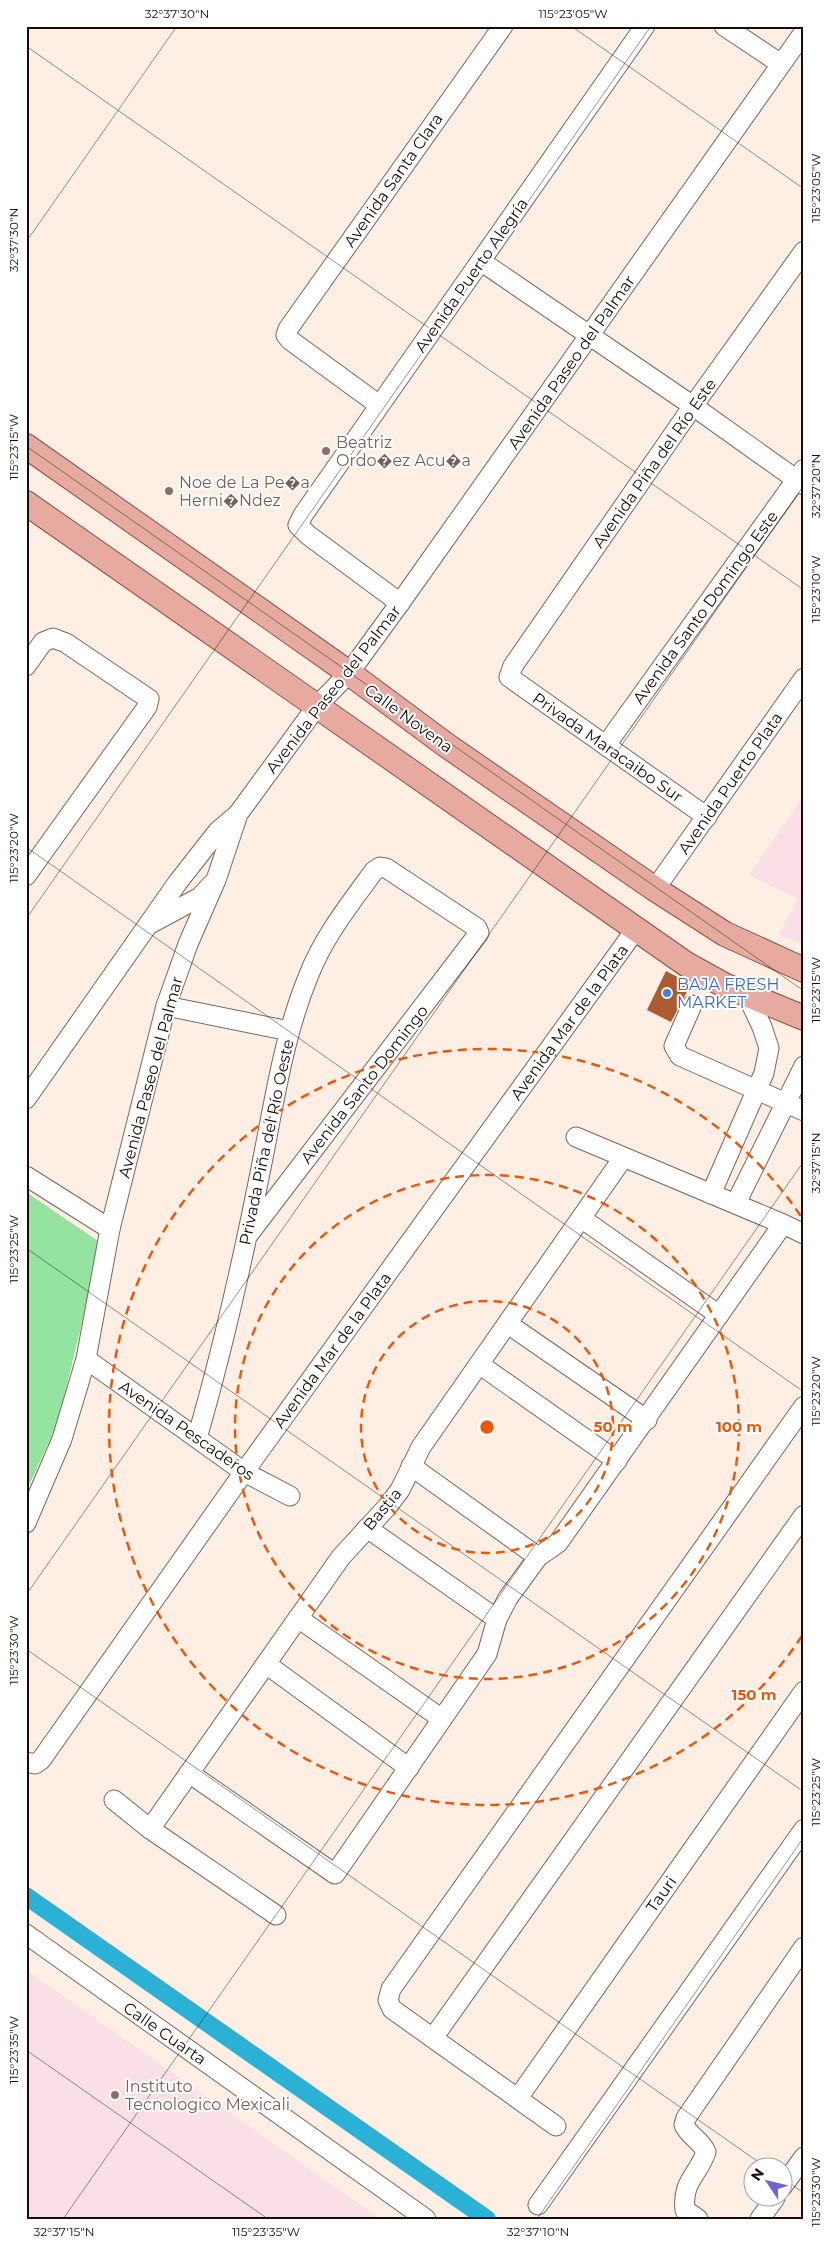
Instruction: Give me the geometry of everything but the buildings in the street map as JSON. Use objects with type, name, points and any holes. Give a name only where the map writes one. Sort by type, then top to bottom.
[{"type":"main road","name":"Calle Novena","points":[[26,446],[349,673],[446,745],[655,889],[725,934],[804,970]]},
{"type":"main road","points":[[26,503],[686,964],[724,985],[804,1018]]},
{"type":"street","name":"Avenida Santa Clara","points":[[380,404],[290,340],[286,335],[288,329],[503,26]]},
{"type":"street","name":"Avenida Puerto Alegría","points":[[400,603],[308,535],[298,525],[380,404],[482,262],[645,26]]},
{"type":"street","points":[[724,26],[781,64]]},
{"type":"street","name":"Avenida Paseo del Palmar","points":[[26,1523],[62,1439],[86,1359],[110,1230],[166,1006],[188,944],[216,880],[238,814],[317,706],[349,673],[400,603],[804,32]]},
{"type":"street","name":"Avenida Piña del Río Este","points":[[509,677],[513,666],[693,406],[804,251]]},
{"type":"street","points":[[482,262],[801,478]]},
{"type":"street","name":"Avenida Santo Domingo Este","points":[[606,745],[801,478]]},
{"type":"street","points":[[26,666],[43,642],[53,638],[66,644],[149,700],[147,707],[26,876]]},
{"type":"street","name":"Privada Maracaibo Sur","points":[[509,677],[707,817]]},
{"type":"street","name":"Avenida Puerto Plata","points":[[655,889],[804,678]]},
{"type":"street","points":[[26,1098],[178,882],[218,831],[238,814]]},
{"type":"street","name":"Privada Piña del Río Oeste","points":[[197,1438],[217,1369],[248,1235],[289,1031],[308,976],[333,926],[374,871],[380,866],[386,868],[477,928],[479,933]]},
{"type":"street","points":[[148,924],[200,897],[216,880]]},
{"type":"street","points":[[148,924],[164,920],[176,922],[185,931],[188,944]]},
{"type":"street","name":"Avenida Mar de la Plata","points":[[26,1762],[35,1764],[41,1760],[244,1472],[636,929]]},
{"type":"street","name":"Avenida Santo Domingo","points":[[248,1235],[479,933]]},
{"type":"street","points":[[711,1194],[764,1073],[769,1048],[762,1027],[747,995]]},
{"type":"street","points":[[692,1005],[674,1046],[680,1056],[804,1111]]},
{"type":"street","points":[[166,1006],[289,1031]]},
{"type":"street","points":[[736,1203],[804,1066]]},
{"type":"street","points":[[576,1137],[736,1203],[804,1234]]},
{"type":"street","name":"Bastia","points":[[150,1829],[341,1557],[400,1490],[421,1447],[623,1158]]},
{"type":"street","points":[[26,1176],[110,1230]]},
{"type":"street","points":[[581,1218],[719,1315]]},
{"type":"street","points":[[189,1773],[335,1874],[487,1654],[497,1618],[508,1598],[538,1557],[558,1543],[647,1420],[783,1224]]},
{"type":"street","points":[[508,1324],[647,1420]]},
{"type":"street","name":"Avenida Pescaderos","points":[[86,1359],[244,1472],[290,1496]]},
{"type":"street","points":[[479,1364],[617,1461]]},
{"type":"street","points":[[556,2126],[392,2009],[388,2000],[391,1989],[804,1406]]},
{"type":"street","points":[[411,1466],[538,1557]]},
{"type":"street","points":[[433,2038],[804,1516]]},
{"type":"street","points":[[367,1528],[497,1618]]},
{"type":"street","points":[[298,1618],[442,1719]]},
{"type":"street","points":[[266,1664],[409,1768]]},
{"type":"street","name":"Tauri","points":[[518,2098],[804,1691]]},
{"type":"street","points":[[114,1800],[150,1829],[276,1915]]},
{"type":"street","points":[[538,2205],[804,1829]]},
{"type":"street","name":"Calle Cuarta","points":[[26,1934],[426,2219]]},
{"type":"street","points":[[698,2219],[685,2210],[684,2198],[686,2186],[702,2163],[706,2152],[702,2142],[688,2132],[684,2126],[686,2118],[804,1947]]},
{"type":"street","points":[[792,2173],[804,2157]]},
{"type":"street","points":[[760,2219],[768,2208]]},
{"type":"shaded area","points":[[804,796],[804,945],[779,934],[798,899],[749,875]]},
{"type":"shaded area","name":"Instituto Tecnologico Mexicali","points":[[26,1970],[381,2219],[26,2219]]},
{"type":"green space","points":[[26,1192],[101,1243],[58,1422],[26,1492]]},
{"type":"waterway","points":[[26,1896],[487,2219]]},
{"type":"place","name":"Beatriz Ordo�ez Acu�a","points":[[326,451]]},
{"type":"place","name":"Noe de La Pe�a Herni�Ndez","points":[[169,491]]},
{"type":"place","name":"BAJA FRESH MARKET","points":[[667,993]]},
{"type":"place","name":"Instituto Tecnologico Mexicali","points":[[115,2095]]}]
